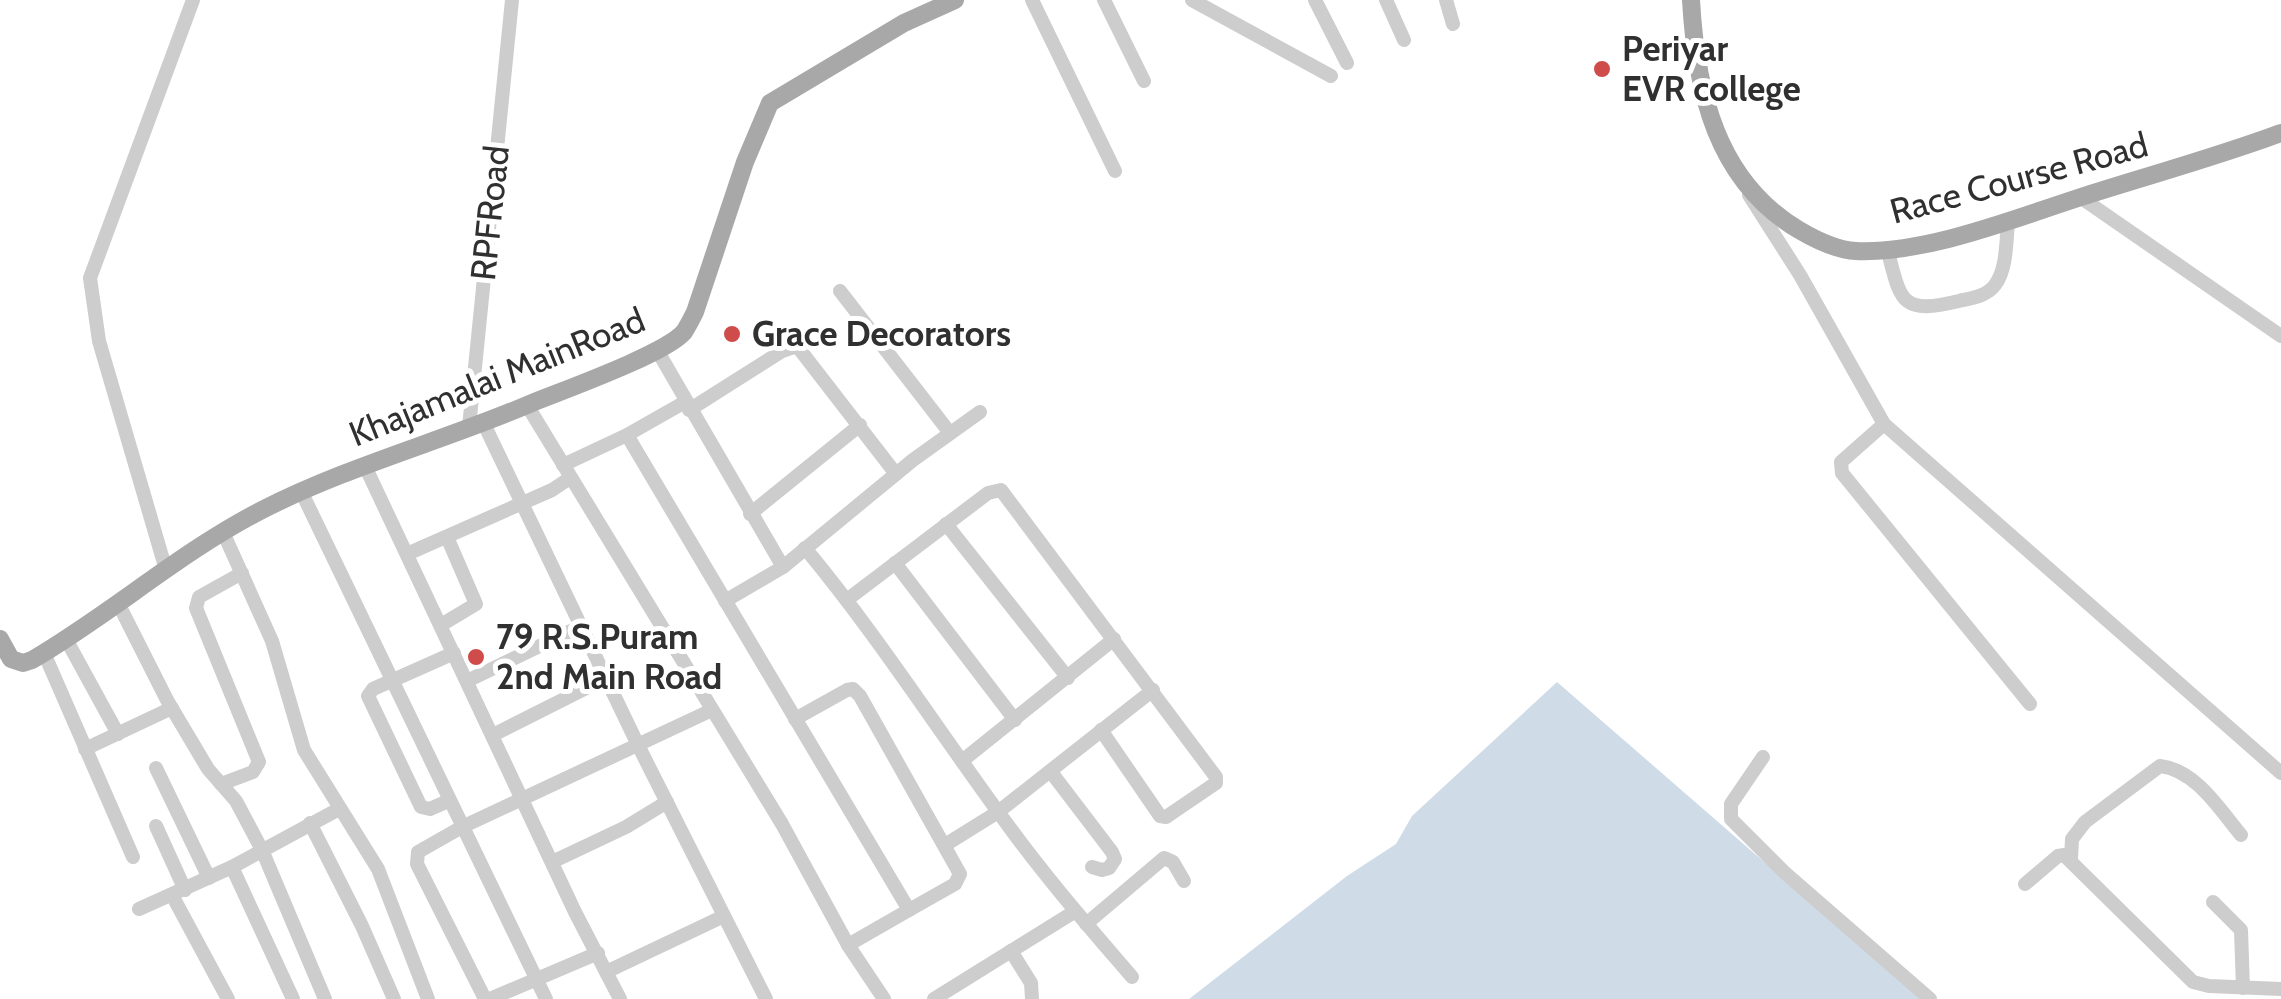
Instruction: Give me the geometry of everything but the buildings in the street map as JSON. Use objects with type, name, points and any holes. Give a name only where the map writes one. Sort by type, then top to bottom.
[{"type":"main road","name":"Khajamalai MainRoad","points":[[44,652],[222,532],[301,491],[526,406],[656,350],[683,333],[695,312],[744,162],[770,103],[904,22],[955,0]]},
{"type":"main road","name":"Race Course Road","points":[[1691,0],[1694,56],[1719,140],[1735,174],[1778,218],[1819,242],[1854,251],[1941,240],[2008,222],[2281,133]]},
{"type":"main road","points":[[0,639],[12,659],[23,663],[44,652]]},
{"type":"street","points":[[166,570],[99,341],[90,278],[193,0]]},
{"type":"street","name":"RPFRoad","points":[[476,424],[512,0]]},
{"type":"street","points":[[1032,0],[1115,171]]},
{"type":"street","points":[[1104,0],[1144,81]]},
{"type":"street","points":[[1192,0],[1330,76]]},
{"type":"street","points":[[1315,0],[1347,63]]},
{"type":"street","points":[[1386,0],[1404,40]]},
{"type":"street","points":[[1446,0],[1453,24]]},
{"type":"street","points":[[1735,174],[1800,276],[1884,424],[2281,773]]},
{"type":"street","points":[[2080,197],[2281,336]]},
{"type":"street","points":[[1887,248],[1897,288],[1909,302],[1930,308],[1993,289],[2004,258],[2008,222]]},
{"type":"street","points":[[840,290],[950,434]]},
{"type":"street","points":[[407,554],[522,502],[627,435],[797,346],[896,474]]},
{"type":"street","points":[[656,350],[783,566]]},
{"type":"street","points":[[526,406],[782,824],[848,945],[884,999]]},
{"type":"street","points":[[725,602],[783,566],[980,412]]},
{"type":"street","points":[[476,424],[522,502],[766,999]]},
{"type":"street","points":[[1884,424],[1841,462],[1842,473],[2030,704]]},
{"type":"street","points":[[750,514],[860,425]]},
{"type":"street","points":[[627,435],[909,910]]},
{"type":"street","points":[[365,466],[620,999]]},
{"type":"street","points":[[848,599],[988,493],[1002,490],[1216,776],[1216,783],[1166,818],[1160,816],[1102,730]]},
{"type":"street","points":[[301,491],[546,999]]},
{"type":"street","points":[[946,524],[1068,678]]},
{"type":"street","points":[[222,532],[272,641],[304,750],[378,869],[428,999]]},
{"type":"street","points":[[440,625],[476,604],[447,537]]},
{"type":"street","points":[[806,548],[848,599],[998,812],[1074,912],[1132,976]]},
{"type":"street","points":[[896,562],[1015,720]]},
{"type":"street","points":[[221,784],[253,772],[259,762],[196,608],[199,597],[242,573]]},
{"type":"street","points":[[119,605],[172,708],[208,769],[236,801],[262,850],[324,999]]},
{"type":"street","points":[[467,681],[581,626]]},
{"type":"street","points":[[66,639],[118,734]]},
{"type":"street","points":[[962,761],[1114,639]]},
{"type":"street","points":[[44,652],[133,857]]},
{"type":"street","points":[[448,801],[430,809],[421,806],[369,692],[454,653]]},
{"type":"street","points":[[493,735],[606,678]]},
{"type":"street","points":[[795,719],[848,690],[856,690],[958,868],[959,880],[848,945]]},
{"type":"street","points":[[944,845],[998,812],[1153,690]]},
{"type":"street","points":[[85,749],[172,708]]},
{"type":"street","points":[[598,953],[487,999],[417,864],[418,852],[462,827],[712,710]]},
{"type":"street","points":[[1763,757],[1731,804],[1731,819],[1758,848],[1930,999]]},
{"type":"street","points":[[2071,859],[2072,839],[2085,822],[2160,766],[2185,774],[2241,836]]},
{"type":"street","points":[[156,768],[209,878]]},
{"type":"street","points":[[1050,772],[1115,858],[1108,868],[1092,867]]},
{"type":"street","points":[[552,862],[626,827],[667,802]]},
{"type":"street","points":[[138,909],[232,868],[339,809]]},
{"type":"street","points":[[310,823],[394,999]]},
{"type":"street","points":[[156,826],[178,893],[228,999]]},
{"type":"street","points":[[2025,884],[2064,854],[2193,982],[2281,989]]},
{"type":"street","points":[[1086,924],[1164,858],[1174,862],[1184,881]]},
{"type":"street","points":[[232,868],[293,999]]},
{"type":"street","points":[[2214,902],[2241,930],[2244,988]]},
{"type":"street","points":[[934,999],[1074,912]]},
{"type":"street","points":[[606,972],[724,916]]},
{"type":"street","points":[[1011,951],[1031,983],[1032,999]]},
{"type":"shaded area","points":[[1557,682],[1922,999],[1189,999],[1347,876],[1396,844],[1412,816]]},
{"type":"place","name":"Periyar EVR college","points":[[1602,69]]},
{"type":"place","name":"Grace Decorators","points":[[732,334]]},
{"type":"place","name":"79 R.S.Puram 2nd Main Road","points":[[476,657]]}]
